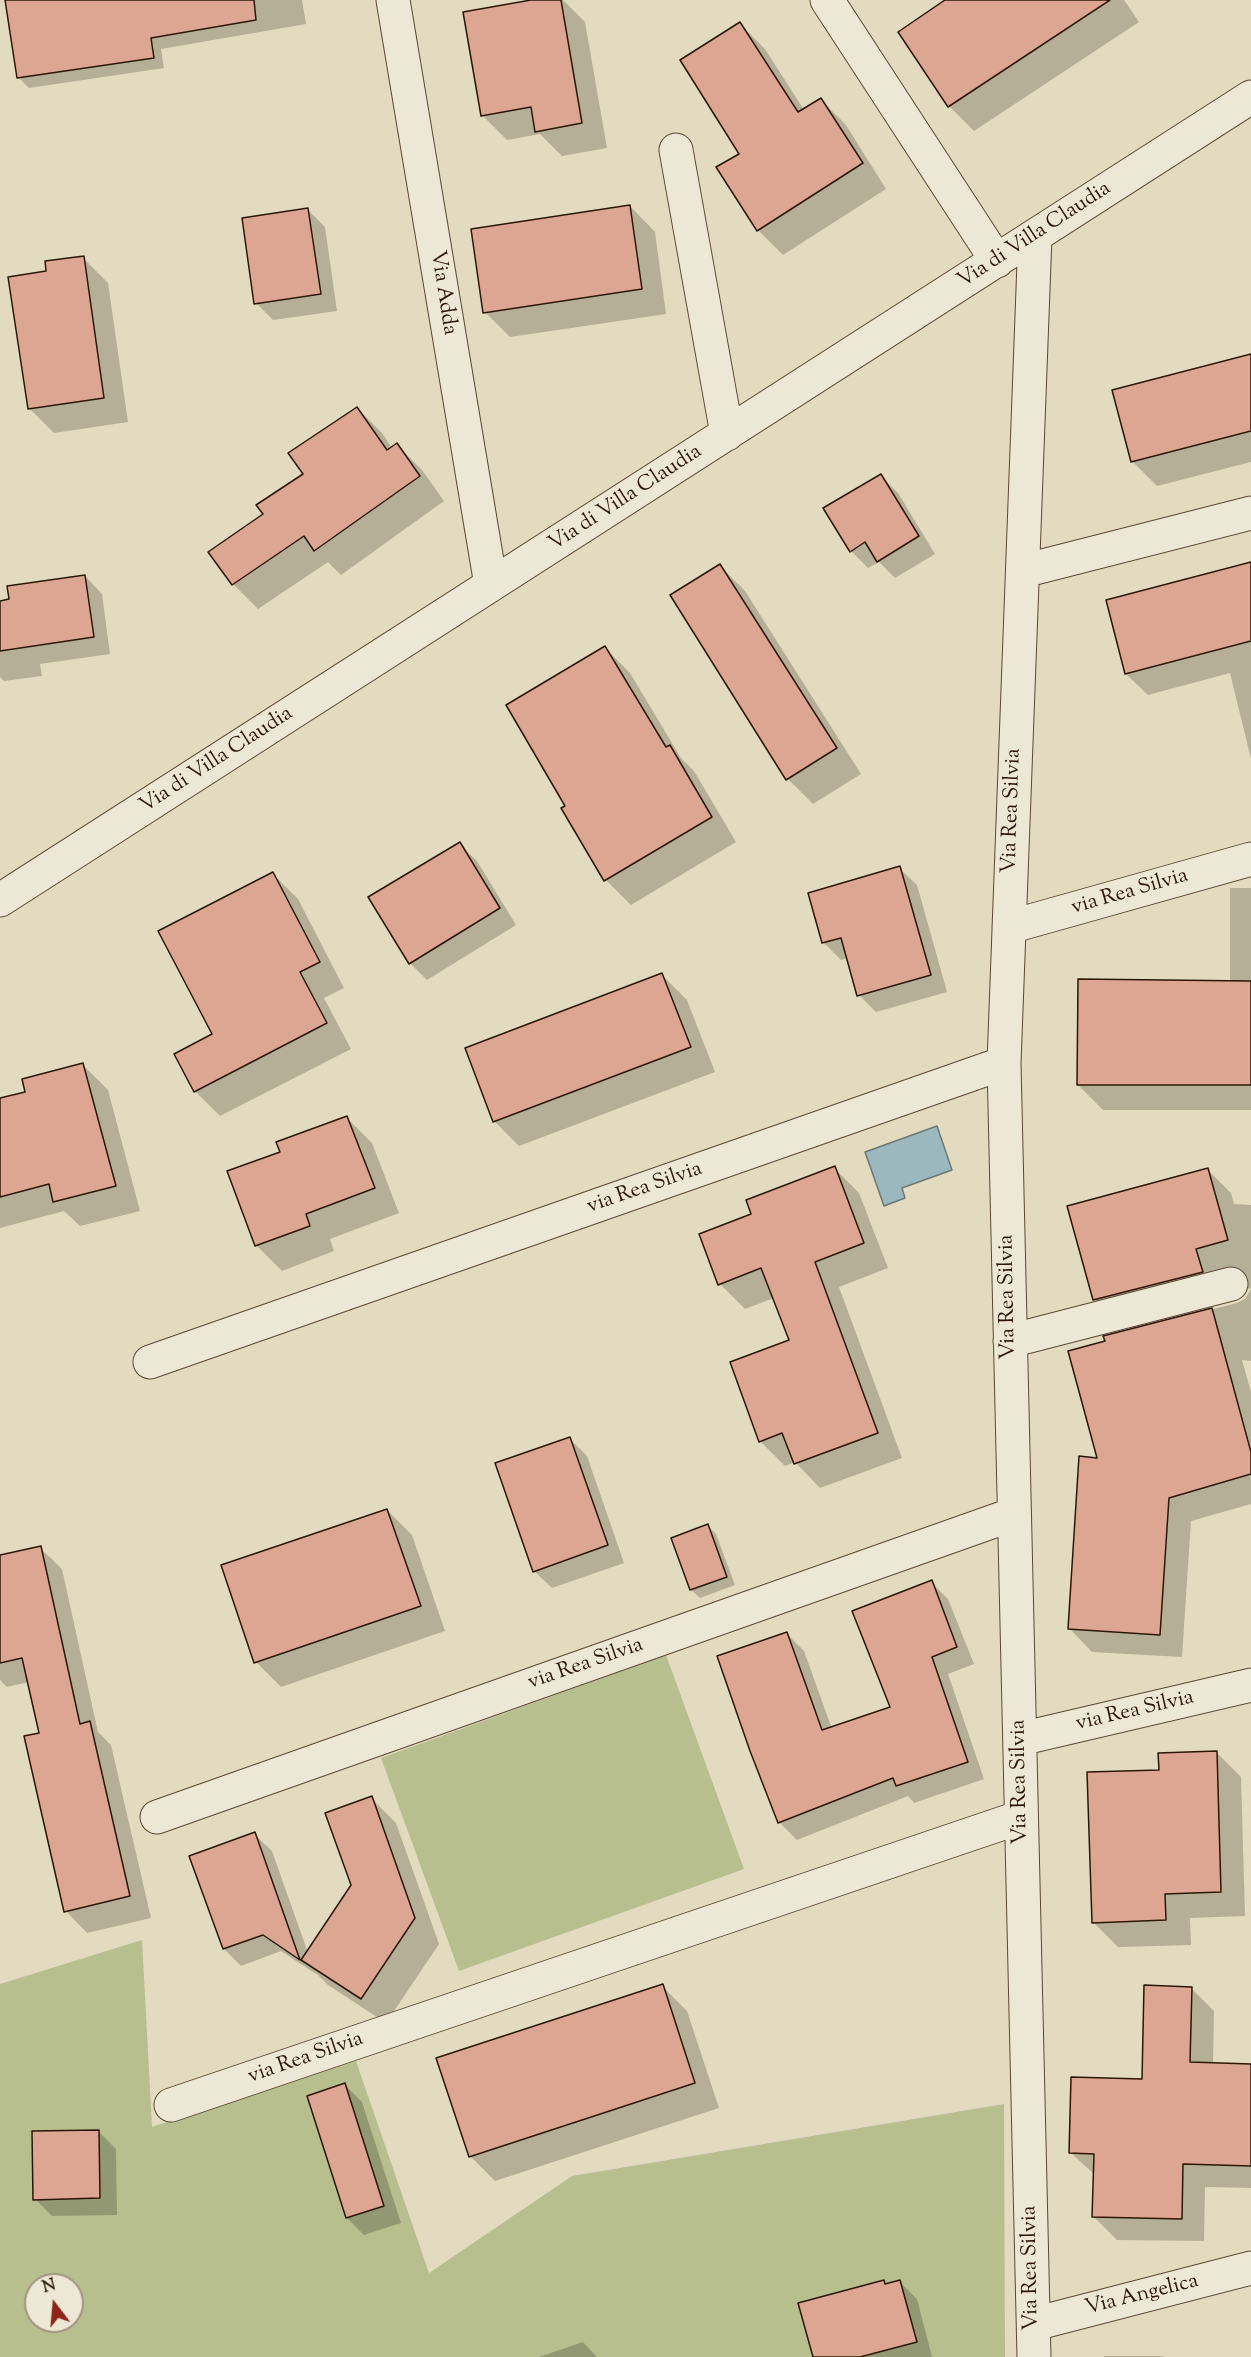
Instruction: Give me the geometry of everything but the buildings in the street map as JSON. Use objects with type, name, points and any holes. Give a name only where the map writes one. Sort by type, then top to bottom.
[{"type":"street","name":"Via Adda","points":[[393,0],[490,585]]},
{"type":"street","points":[[827,0],[997,261]]},
{"type":"street","name":"Via di Villa Claudia","points":[[0,900],[1251,97]]},
{"type":"street","points":[[676,150],[727,434]]},
{"type":"street","name":"Via Rea Silvia","points":[[1034,2357],[1004,1063],[1035,236]]},
{"type":"street","points":[[1023,571],[1251,513]]},
{"type":"street","name":"via Rea Silvia","points":[[1009,927],[1251,859]]},
{"type":"street","name":"via Rea Silvia","points":[[150,1362],[1004,1063]]},
{"type":"street","name":"via Rea Silvia","points":[[1010,1341],[1231,1284]]},
{"type":"street","name":"via Rea Silvia","points":[[157,1817],[1014,1514]]},
{"type":"street","name":"via Rea Silvia","points":[[1020,1739],[1251,1685]]},
{"type":"street","name":"via Rea Silvia","points":[[171,2105],[1021,1816]]},
{"type":"street","name":"Via Angelica","points":[[1034,2324],[1251,2268]]},
{"type":"green space","points":[[666,1655],[744,1869],[459,1971],[381,1758]]},
{"type":"green space","points":[[142,1940],[152,2127],[356,2061],[429,2273],[572,2176],[1004,2104],[1005,2357],[0,2357],[0,1984]]},
{"type":"water","points":[[937,1126],[952,1170],[902,1188],[905,1198],[884,1206],[865,1152]]}]
